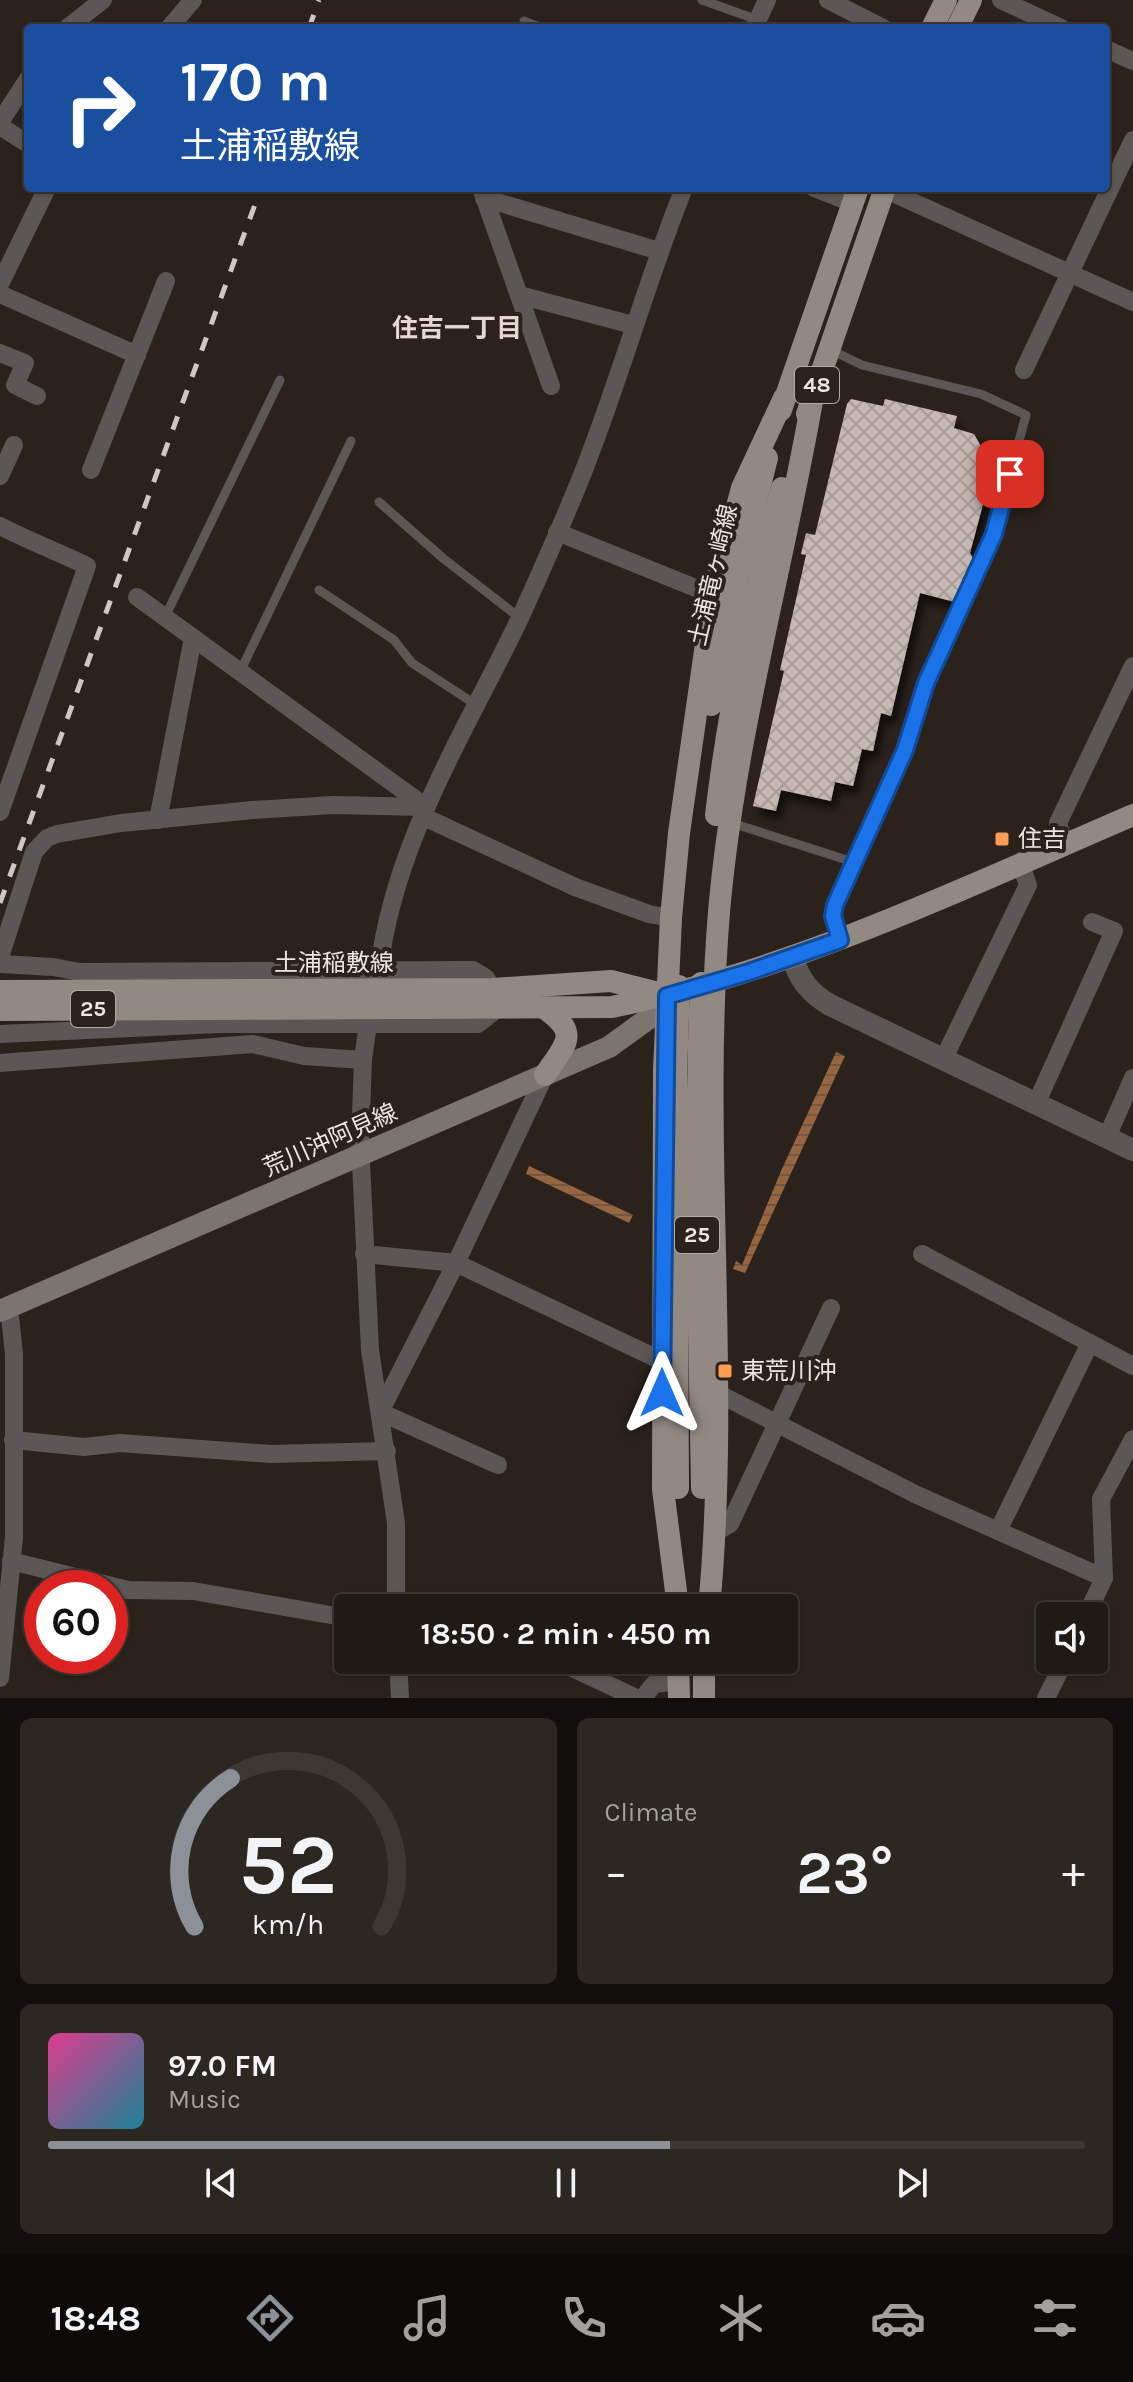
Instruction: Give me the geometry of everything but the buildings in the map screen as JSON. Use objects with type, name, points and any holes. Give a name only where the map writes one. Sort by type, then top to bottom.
[{"type":"main road","points":[[934,24],[946,0]]},
{"type":"main road","points":[[959,24],[971,0]]},
{"type":"main road","name":"土浦竜ヶ崎線","points":[[746,582],[812,401],[882,192]]},
{"type":"main road","name":"土浦竜ヶ崎線","points":[[691,987],[682,925],[699,772],[746,582],[784,398],[855,195]]},
{"type":"main road","points":[[708,1594],[716,1532],[713,1058],[671,918],[679,833],[713,595],[742,488],[784,398]]},
{"type":"main road","points":[[676,1594],[663,1489],[662,1361],[691,987],[719,914],[729,822],[812,401]]},
{"type":"main road","points":[[691,987],[793,958],[840,940],[1133,815]]},
{"type":"main road","name":"土浦稲敷線","points":[[0,1010],[185,1000],[495,998],[611,981],[691,987]]},
{"type":"main road","name":"土浦稲敷線","points":[[495,998],[544,1008],[612,1007],[691,987]]},
{"type":"main road","name":"荒川沖阿見線","points":[[4,1309],[621,1041],[691,987]]},
{"type":"main road","name":"25","points":[[691,987],[697,1075],[696,1215],[706,1594]]},
{"type":"main road","name":"25","points":[[678,1594],[676,1075],[691,987]]},
{"type":"main road","name":"土浦稲敷線","points":[[0,991],[185,1000]]},
{"type":"main road","points":[[544,1008],[564,1022],[567,1033],[564,1045],[545,1075]]},
{"type":"main road","points":[[704,1674],[704,1698]]},
{"type":"street","points":[[72,24],[103,0]]},
{"type":"street","points":[[172,24],[193,0]]},
{"type":"street","points":[[756,24],[767,0]]},
{"type":"street","points":[[828,0],[875,24]]},
{"type":"street","points":[[1001,0],[1052,24]]},
{"type":"street","points":[[1110,51],[1133,61]]},
{"type":"street","points":[[24,85],[0,124],[24,141]]},
{"type":"street","points":[[1110,189],[1133,140]]},
{"type":"street","points":[[0,284],[45,192]]},
{"type":"street","points":[[379,970],[395,889],[424,811],[520,618],[579,483],[682,192]]},
{"type":"street","points":[[892,192],[1133,302]]},
{"type":"street","points":[[1024,370],[1109,192]]},
{"type":"street","points":[[482,193],[659,251]]},
{"type":"street","points":[[482,193],[551,386]]},
{"type":"street","points":[[91,470],[166,281]]},
{"type":"street","points":[[0,294],[137,355]]},
{"type":"street","points":[[519,295],[633,325]]},
{"type":"street","points":[[0,353],[25,363],[15,385],[37,396]]},
{"type":"street","points":[[0,476],[14,445]]},
{"type":"street","points":[[0,528],[87,566],[0,812]]},
{"type":"street","points":[[557,532],[713,595]]},
{"type":"street","points":[[137,597],[424,811],[575,887],[649,914],[671,918]]},
{"type":"street","points":[[158,820],[193,638]]},
{"type":"street","points":[[1064,844],[1058,823],[1133,666]]},
{"type":"street","points":[[0,957],[34,852],[47,838],[57,834],[121,823],[253,810],[333,805],[424,811]]},
{"type":"street","points":[[943,1060],[1028,885],[1020,863]]},
{"type":"street","points":[[1036,1104],[1114,931],[1092,922]]},
{"type":"street","points":[[793,958],[802,982],[814,995],[1133,1150]]},
{"type":"street","points":[[0,964],[80,972],[473,970],[486,978],[495,998],[478,1024],[218,1024],[0,1034]]},
{"type":"street","points":[[368,1023],[363,1060],[361,1155],[364,1254],[370,1350],[396,1523],[396,1594]]},
{"type":"street","points":[[218,1024],[219,1047]]},
{"type":"street","points":[[246,1024],[246,1045]]},
{"type":"street","points":[[0,1063],[246,1045],[304,1056],[363,1060]]},
{"type":"street","points":[[380,1412],[456,1263],[545,1075]]},
{"type":"street","points":[[1107,1137],[1133,1078]]},
{"type":"street","points":[[364,1254],[456,1263],[662,1361]]},
{"type":"street","points":[[922,1254],[1133,1366]]},
{"type":"street","points":[[716,1532],[730,1524],[831,1308]]},
{"type":"street","points":[[0,1678],[11,1561],[14,1354],[4,1309]]},
{"type":"street","points":[[998,1531],[1090,1343]]},
{"type":"street","points":[[717,1393],[917,1495],[1104,1578]]},
{"type":"street","points":[[380,1412],[498,1465]]},
{"type":"street","points":[[1093,1602],[1104,1578],[1101,1499],[1133,1439]]},
{"type":"street","points":[[13,1440],[84,1447],[120,1443],[271,1454],[387,1451]]},
{"type":"street","points":[[11,1561],[128,1590],[193,1591],[334,1616]]},
{"type":"street","points":[[399,1674],[400,1698]]},
{"type":"street","points":[[585,1674],[636,1698]]},
{"type":"street","points":[[1046,1698],[1058,1674]]},
{"type":"street","points":[[643,1698],[654,1684],[679,1680]]},
{"type":"lane","points":[[702,0],[756,24]]},
{"type":"lane","points":[[524,21],[532,24]]},
{"type":"lane","points":[[829,349],[862,365],[981,394],[1026,415],[994,534],[926,683],[905,750],[853,862],[833,916],[840,940]]},
{"type":"lane","points":[[165,617],[280,380]]},
{"type":"lane","points":[[240,672],[351,441]]},
{"type":"lane","points":[[379,502],[444,559],[520,618]]},
{"type":"lane","points":[[319,590],[394,640],[412,663],[475,704]]},
{"type":"lane","points":[[729,822],[853,862]]},
{"type":"shaded area","points":[[836,1052],[845,1056],[745,1273],[733,1269],[736,1261],[742,1265]]},
{"type":"shaded area","points":[[529,1166],[633,1215],[629,1223],[526,1174]]},
{"type":"railway","points":[[310,24],[319,0]]},
{"type":"railway","points":[[0,903],[260,192]]},
{"type":"place","name":"住吉","points":[[1002,839]]},
{"type":"place","name":"東荒川沖","points":[[725,1371]]},
{"type":"district","name":"住吉一丁目","points":[[457,328]]},
{"type":"route","points":[[662,1393],[667,996],[793,958],[840,940],[833,916],[835,905],[905,750],[926,683],[994,534],[1010,474]]}]
